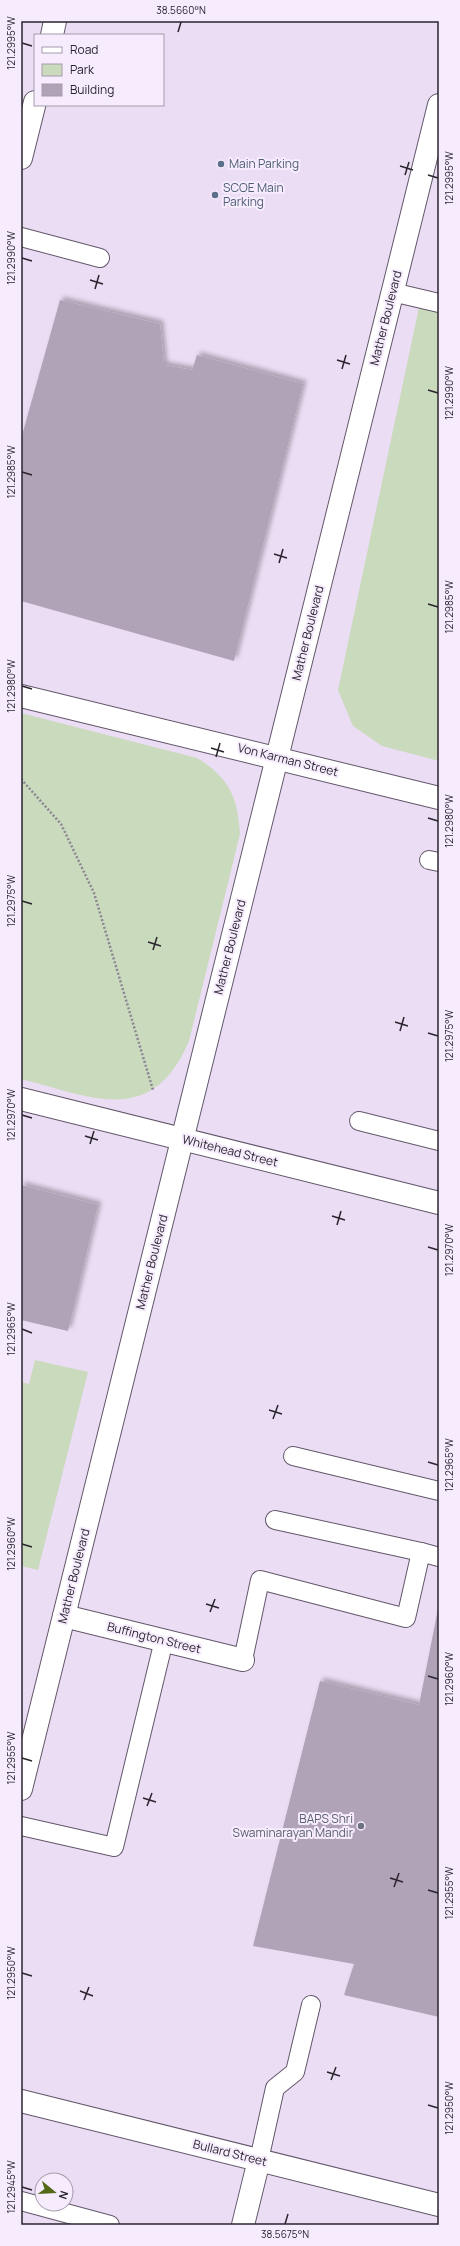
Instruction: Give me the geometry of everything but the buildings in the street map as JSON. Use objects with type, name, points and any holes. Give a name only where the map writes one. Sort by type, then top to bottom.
[{"type":"street","points":[[52,34],[55,21]]},
{"type":"street","name":"Mather Boulevard","points":[[21,1789],[439,105]]},
{"type":"street","points":[[21,158],[34,106]]},
{"type":"street","name":"Von Karman Street","points":[[21,696],[277,757],[439,798]]},
{"type":"street","name":"Whitehead Street","points":[[21,1099],[439,1203]]},
{"type":"street","name":"Buffington Street","points":[[64,1616],[243,1660]]},
{"type":"street","name":"Bullard Street","points":[[21,2101],[439,2205]]},
{"type":"street","points":[[243,2225],[259,2160]]},
{"type":"lane","points":[[21,237],[100,258]]},
{"type":"lane","points":[[392,292],[439,303]]},
{"type":"lane","points":[[359,1121],[439,1141]]},
{"type":"lane","points":[[294,1456],[439,1491]]},
{"type":"lane","points":[[275,1520],[439,1557]]},
{"type":"lane","points":[[243,1660],[260,1580],[406,1618],[421,1552]]},
{"type":"lane","points":[[21,1826],[114,1847],[164,1640]]},
{"type":"lane","points":[[259,2160],[275,2088],[295,2072],[311,2005]]},
{"type":"lane","points":[[21,2201],[110,2225]]},
{"type":"path","points":[[21,779],[61,824],[94,893],[153,1090]]},
{"type":"green space","points":[[421,298],[439,303],[439,761],[382,746],[353,726],[338,690]]},
{"type":"green space","points":[[21,713],[197,758],[217,773],[230,790],[234,799],[239,821],[240,834],[189,1041],[174,1068],[157,1086],[138,1096],[118,1099],[96,1098],[21,1079]]},
{"type":"green space","points":[[35,1360],[88,1372],[38,1570],[21,1566],[21,1382],[29,1384]]},
{"type":"place","name":"Main Parking","points":[[221,164]]},
{"type":"place","name":"SCOE Main Parking","points":[[215,195]]},
{"type":"place","name":"BAPS Shri Swaminarayan Mandir","points":[[361,1826]]}]
